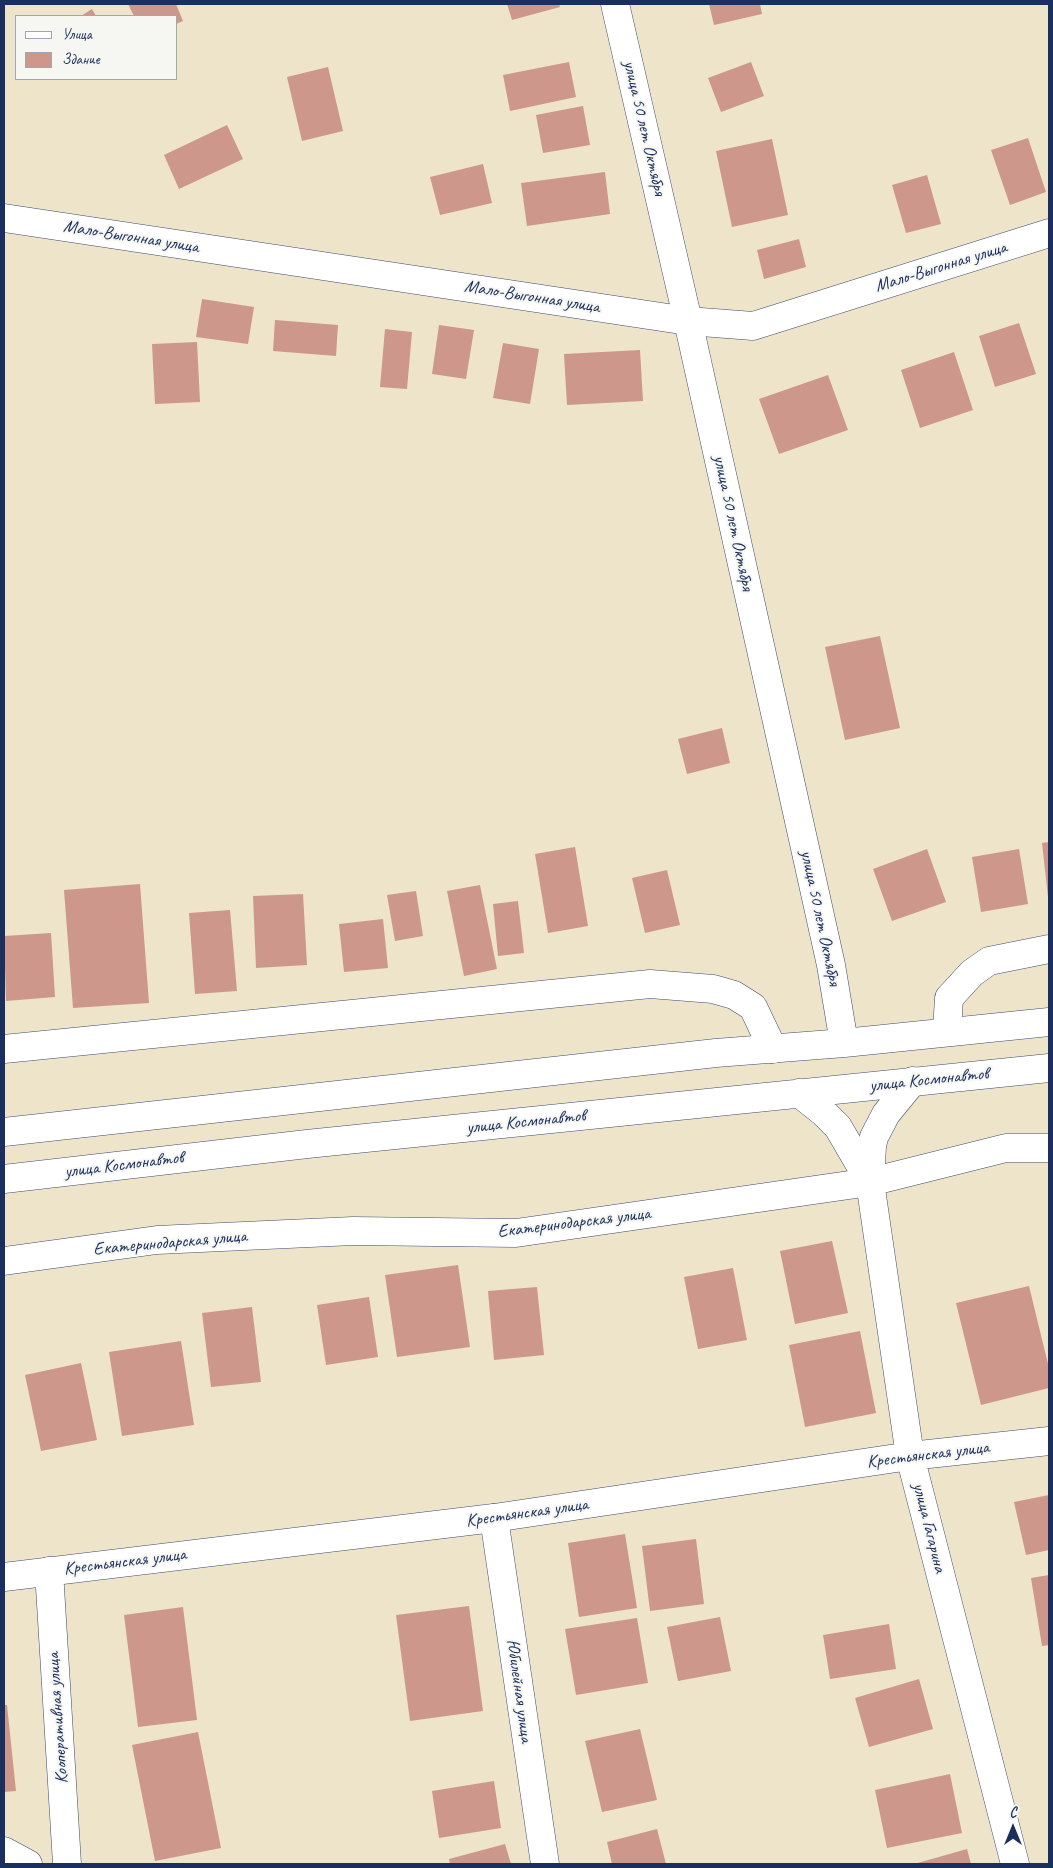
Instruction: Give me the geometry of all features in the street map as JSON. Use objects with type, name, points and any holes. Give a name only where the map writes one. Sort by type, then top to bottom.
[{"type":"main road","name":"улица 50 лет Октября","points":[[615,4],[688,321],[831,965],[844,1043]]},
{"type":"main road","name":"Мало-Выгонная улица","points":[[4,218],[688,321],[753,326],[1049,233]]},
{"type":"main road","points":[[947,1031],[949,998],[972,973],[989,961],[1049,949]]},
{"type":"main road","points":[[4,1049],[650,984],[713,989],[734,995],[753,1007],[773,1049]]},
{"type":"main road","points":[[4,1132],[696,1056],[1049,1022]]},
{"type":"main road","name":"улица Космонавтов","points":[[4,1179],[307,1144],[1049,1068]]},
{"type":"main road","points":[[870,1182],[874,1138],[886,1114],[913,1082]]},
{"type":"main road","name":"улица Гагарина","points":[[799,1093],[824,1112],[838,1127],[870,1182],[910,1456],[1014,1864]]},
{"type":"main road","name":"Екатеринодарская улица","points":[[4,1261],[157,1240],[353,1231],[516,1233],[870,1182],[1006,1148],[1049,1148]]},
{"type":"main road","name":"Крестьянская улица","points":[[4,1577],[494,1518],[910,1456],[1049,1441]]},
{"type":"main road","name":"Юбилейная улица","points":[[494,1518],[545,1864]]},
{"type":"main road","name":"Кооперативная улица","points":[[49,1571],[67,1864]]},
{"type":"main road","points":[[4,1851],[28,1864]]},
{"type":"building","points":[[128,4],[176,4],[183,21],[178,23],[178,15],[134,15]]},
{"type":"building","points":[[507,4],[559,4],[560,7],[512,20]]},
{"type":"building","points":[[709,4],[760,4],[762,14],[714,25]]},
{"type":"building","points":[[92,9],[95,15],[83,15]]},
{"type":"building","points":[[569,62],[576,97],[510,111],[503,75]]},
{"type":"building","points":[[751,62],[764,96],[721,112],[708,78]]},
{"type":"building","points":[[328,67],[343,131],[302,141],[287,77]]},
{"type":"building","points":[[583,106],[590,145],[543,153],[536,115]]},
{"type":"building","points":[[227,125],[243,159],[179,189],[164,155]]},
{"type":"building","points":[[1028,138],[1046,192],[1010,205],[991,150]]},
{"type":"building","points":[[772,139],[788,215],[732,227],[716,151]]},
{"type":"building","points":[[483,164],[492,203],[440,215],[430,177]]},
{"type":"building","points":[[605,172],[610,214],[527,226],[521,183]]},
{"type":"building","points":[[927,175],[941,224],[906,233],[892,185]]},
{"type":"building","points":[[799,239],[806,267],[764,279],[757,250]]},
{"type":"building","points":[[202,299],[254,307],[248,344],[196,337]]},
{"type":"building","points":[[275,320],[338,325],[336,356],[273,351]]},
{"type":"building","points":[[1019,323],[1036,374],[995,387],[979,336]]},
{"type":"building","points":[[439,325],[474,330],[466,379],[432,374]]},
{"type":"building","points":[[385,329],[412,332],[407,389],[380,387]]},
{"type":"building","points":[[197,342],[200,402],[155,404],[152,344]]},
{"type":"building","points":[[503,343],[539,349],[530,404],[493,398]]},
{"type":"building","points":[[640,350],[643,401],[567,405],[564,354]]},
{"type":"building","points":[[954,352],[973,410],[920,428],[901,370]]},
{"type":"building","points":[[828,375],[848,430],[779,454],[759,399]]},
{"type":"building","points":[[880,636],[900,728],[845,740],[825,647]]},
{"type":"building","points":[[722,728],[730,763],[687,774],[678,739]]},
{"type":"building","points":[[1049,842],[1049,896],[1048,897],[1042,843]]},
{"type":"building","points":[[575,847],[588,926],[548,933],[535,854]]},
{"type":"building","points":[[927,849],[946,902],[892,921],[873,869]]},
{"type":"building","points":[[1019,849],[1028,904],[981,912],[972,857]]},
{"type":"building","points":[[667,870],[680,925],[645,933],[632,878]]},
{"type":"building","points":[[140,884],[149,1003],[73,1008],[64,890]]},
{"type":"building","points":[[480,885],[497,969],[464,976],[447,891]]},
{"type":"building","points":[[416,891],[423,936],[395,941],[387,895]]},
{"type":"building","points":[[303,894],[307,965],[256,968],[253,896]]},
{"type":"building","points":[[518,901],[524,953],[498,956],[493,904]]},
{"type":"building","points":[[230,910],[237,991],[195,994],[189,913]]},
{"type":"building","points":[[383,919],[388,968],[344,972],[339,924]]},
{"type":"building","points":[[51,933],[55,997],[6,1001],[4,936]]},
{"type":"building","points":[[832,1241],[848,1313],[795,1324],[780,1251]]},
{"type":"building","points":[[458,1265],[470,1347],[397,1357],[385,1275]]},
{"type":"building","points":[[733,1268],[747,1340],[698,1349],[684,1277]]},
{"type":"building","points":[[1029,1286],[1049,1368],[1049,1388],[981,1405],[956,1303]]},
{"type":"building","points":[[537,1287],[544,1355],[494,1360],[488,1291]]},
{"type":"building","points":[[369,1297],[378,1357],[326,1365],[317,1305]]},
{"type":"building","points":[[252,1307],[261,1382],[211,1387],[202,1313]]},
{"type":"building","points":[[860,1331],[876,1413],[805,1427],[789,1345]]},
{"type":"building","points":[[181,1341],[194,1425],[122,1436],[109,1352]]},
{"type":"building","points":[[81,1363],[97,1440],[41,1451],[25,1375]]},
{"type":"building","points":[[1049,1495],[1049,1550],[1026,1555],[1014,1502]]},
{"type":"building","points":[[625,1534],[637,1608],[579,1617],[568,1543]]},
{"type":"building","points":[[696,1539],[704,1604],[650,1611],[642,1546]]},
{"type":"building","points":[[1049,1575],[1049,1645],[1042,1646],[1031,1578]]},
{"type":"building","points":[[469,1606],[483,1711],[410,1721],[396,1615]]},
{"type":"building","points":[[183,1607],[197,1720],[138,1727],[124,1615]]},
{"type":"building","points":[[720,1617],[731,1671],[678,1681],[667,1627]]},
{"type":"building","points":[[637,1618],[648,1683],[576,1695],[565,1629]]},
{"type":"building","points":[[889,1624],[896,1669],[830,1679],[823,1635]]},
{"type":"building","points":[[919,1679],[933,1729],[869,1747],[855,1698]]},
{"type":"building","points":[[4,1705],[7,1705],[16,1791],[4,1792]]},
{"type":"building","points":[[640,1729],[657,1800],[602,1812],[585,1741]]},
{"type":"building","points":[[198,1732],[221,1848],[155,1861],[132,1745]]},
{"type":"building","points":[[950,1774],[962,1833],[887,1848],[875,1790]]},
{"type":"building","points":[[494,1781],[501,1828],[439,1838],[432,1791]]},
{"type":"building","points":[[657,1829],[666,1864],[612,1864],[607,1842]]},
{"type":"building","points":[[505,1844],[511,1864],[450,1864],[449,1859]]},
{"type":"building","points":[[967,1849],[971,1864],[914,1864]]}]
